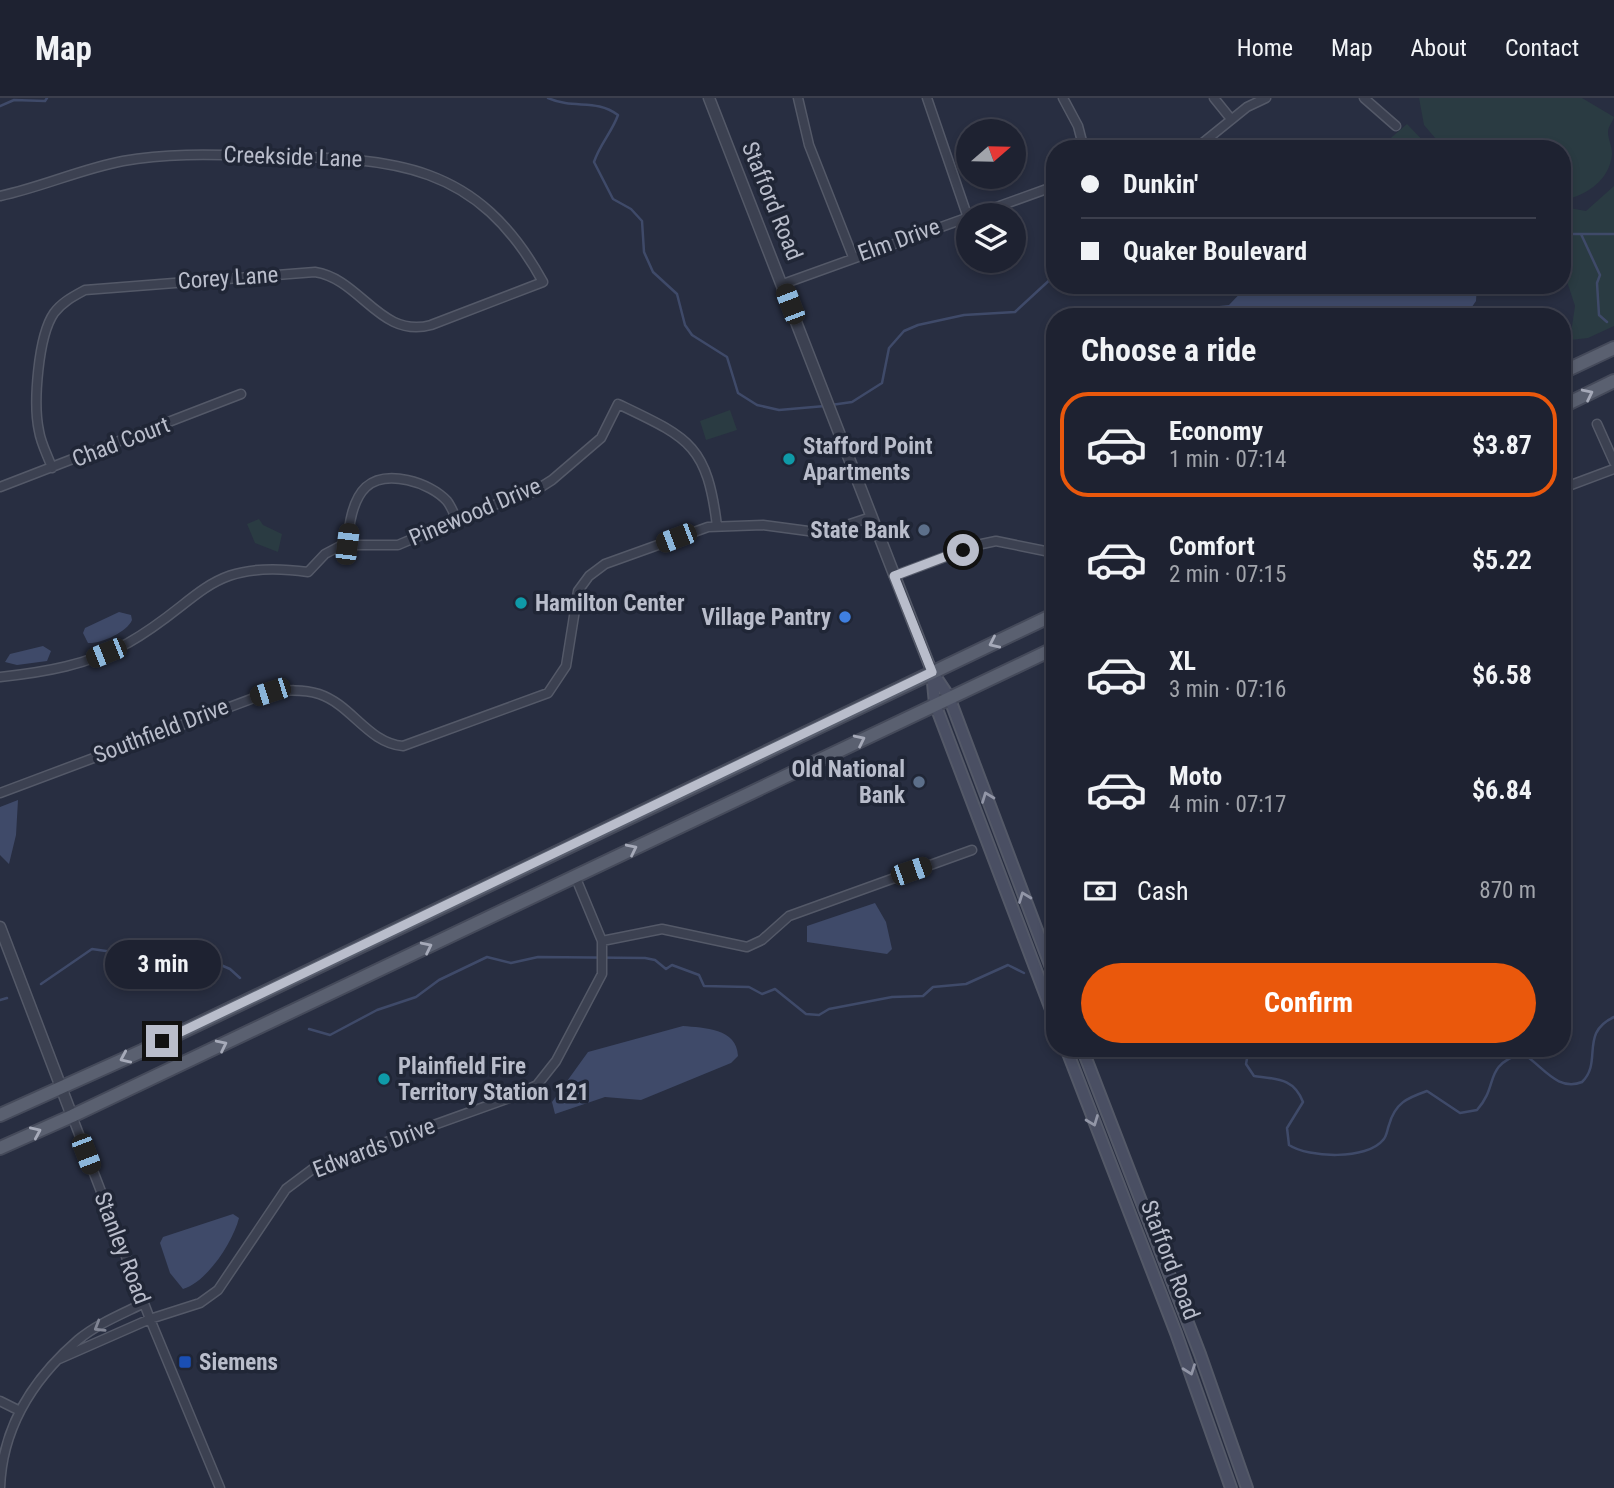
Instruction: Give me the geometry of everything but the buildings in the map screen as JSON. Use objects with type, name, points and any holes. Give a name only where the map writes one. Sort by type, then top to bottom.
[{"type":"main road","points":[[1571,368],[1614,348]]},
{"type":"main road","points":[[1571,402],[1614,381]]},
{"type":"main road","points":[[0,1115],[1046,618]]},
{"type":"main road","points":[[0,1148],[1046,652]]},
{"type":"main road","name":"Stafford Road","points":[[932,672],[949,698],[1046,954]]},
{"type":"main road","name":"Stafford Road","points":[[932,672],[935,704],[1046,996]]},
{"type":"main road","name":"Stafford Road","points":[[1069,1057],[1180,1344],[1231,1488]]},
{"type":"main road","name":"Stafford Road","points":[[1085,1057],[1196,1343],[1247,1488]]},
{"type":"street","name":"Stafford Road","points":[[709,98],[932,672]]},
{"type":"street","points":[[798,98],[809,145],[853,257]]},
{"type":"street","points":[[927,98],[963,203]]},
{"type":"street","points":[[1063,98],[1079,126],[1082,140]]},
{"type":"street","points":[[1214,98],[1231,119]]},
{"type":"street","points":[[1206,140],[1231,119],[1266,98]]},
{"type":"street","points":[[1364,98],[1395,126]]},
{"type":"street","name":"Creekside Lane","points":[[0,196],[111,163],[164,155],[384,161],[424,173],[479,202],[514,236],[543,282]]},
{"type":"street","name":"Elm Drive","points":[[1003,203],[1046,189]]},
{"type":"street","name":"Elm Drive","points":[[783,284],[956,219]]},
{"type":"street","name":"Corey Lane","points":[[52,468],[39,430],[37,414],[43,342],[49,322],[58,307],[85,290],[315,272],[334,277],[386,319],[412,329],[431,325],[543,282]]},
{"type":"street","name":"Chad Court","points":[[0,487],[241,394]]},
{"type":"street","name":"Pinewood Drive","points":[[347,544],[387,547],[398,545],[485,508],[509,502],[552,480],[601,438],[618,404],[673,432],[700,458],[712,489],[717,526]]},
{"type":"street","points":[[1597,424],[1614,462]]},
{"type":"street","points":[[1571,485],[1614,468]]},
{"type":"street","points":[[0,677],[59,670],[84,662],[136,637],[194,593],[216,580],[259,568],[308,572],[325,554],[347,544],[355,505],[365,488],[379,480],[390,477],[432,490],[447,501],[457,520]]},
{"type":"street","name":"Southfield Drive","points":[[0,793],[270,692],[296,690],[323,696],[342,707],[383,743],[402,746],[540,697],[556,685],[570,654],[575,599],[583,583],[596,570],[698,530],[717,526],[763,525],[823,533],[871,517]]},
{"type":"street","points":[[894,576],[977,545],[996,541],[1046,551]]},
{"type":"street","points":[[603,944],[662,929],[747,947],[762,940],[789,915],[972,850]]},
{"type":"street","name":"Edwards Drive","points":[[59,1359],[150,1319],[200,1303],[218,1290],[286,1189],[314,1168],[512,1097],[537,1084],[556,1062],[602,974],[603,944],[575,876]]},
{"type":"street","name":"Stanley Road","points":[[0,927],[150,1319],[220,1488]]},
{"type":"street","points":[[0,1488],[4,1455],[18,1410],[59,1359],[86,1334],[144,1303]]},
{"type":"street","points":[[0,1401],[18,1410]]},
{"type":"shaded area","points":[[1419,98],[1582,98],[1614,117],[1608,132],[1612,154],[1602,179],[1588,191],[1571,198],[1571,140],[1438,140],[1424,125]]},
{"type":"shaded area","points":[[1407,124],[1422,140],[1388,140]]},
{"type":"shaded area","points":[[1614,186],[1614,326],[1588,338],[1571,340],[1575,306],[1571,294],[1571,208],[1586,211]]},
{"type":"shaded area","points":[[730,410],[737,430],[706,440],[700,421]]},
{"type":"shaded area","points":[[259,519],[263,525],[282,534],[278,552],[255,543],[247,524]]},
{"type":"water","points":[[1239,294],[1476,294],[1471,308],[1199,308],[1229,305]]},
{"type":"water","points":[[119,612],[131,615],[132,620],[125,629],[100,642],[88,643],[83,633],[85,628]]},
{"type":"water","points":[[43,646],[51,651],[47,661],[17,665],[5,662],[10,654]]},
{"type":"water","points":[[18,800],[16,835],[9,864],[0,855],[0,807]]},
{"type":"water","points":[[875,903],[886,922],[892,949],[887,954],[807,942],[807,926]]},
{"type":"water","points":[[683,1026],[709,1029],[726,1035],[736,1047],[738,1056],[731,1063],[641,1100],[605,1097],[555,1114],[552,1102],[588,1052]]},
{"type":"water","points":[[233,1214],[239,1218],[236,1228],[218,1260],[201,1278],[183,1289],[170,1273],[160,1243],[163,1237]]},
{"type":"waterway","points":[[0,106],[14,100],[45,101],[47,98]]},
{"type":"waterway","points":[[548,98],[593,105],[618,115],[594,162],[613,199],[631,209],[642,221],[644,252],[653,272],[677,294],[685,325],[692,335],[727,357],[738,393],[757,405],[779,410],[825,406]]},
{"type":"waterway","points":[[1571,234],[1614,234]]},
{"type":"waterway","points":[[1581,234],[1600,275],[1597,283],[1599,315],[1607,322]]},
{"type":"waterway","points":[[831,405],[852,402],[882,383],[889,348],[904,331],[918,325],[964,315],[1015,312],[1046,283]]},
{"type":"waterway","points":[[41,984],[92,949],[127,954],[148,953],[163,960],[195,964],[214,962],[230,969],[240,978]]},
{"type":"waterway","points":[[309,1029],[330,1035],[377,1010],[416,997],[439,980],[487,957],[511,963],[538,957],[645,958],[655,960],[666,969],[672,965],[699,975],[704,986],[749,987],[762,994],[775,989],[806,1014],[819,1015],[829,1009],[892,997],[923,996],[933,987],[966,984],[1008,965],[1024,973]]},
{"type":"waterway","points":[[0,1000],[7,998]]},
{"type":"waterway","points":[[1528,1057],[1558,1081],[1565,1084],[1582,1082],[1591,1066],[1597,1031],[1614,1017]]},
{"type":"waterway","points":[[1247,1057],[1246,1064],[1254,1076],[1290,1084],[1303,1102],[1287,1128],[1289,1145],[1310,1153],[1338,1155],[1352,1154],[1375,1146],[1386,1135],[1398,1106],[1427,1091],[1460,1113],[1477,1110],[1484,1101],[1496,1070],[1512,1057]]},
{"type":"place","name":"Stafford Point Apartments","points":[[789,459]]},
{"type":"place","name":"State Bank","points":[[924,530]]},
{"type":"place","name":"Hamilton Center","points":[[521,603]]},
{"type":"place","name":"Village Pantry","points":[[845,617]]},
{"type":"place","name":"Old National Bank","points":[[919,782]]},
{"type":"place","name":"Plainfield Fire Territory Station 121","points":[[384,1079]]},
{"type":"place","name":"Siemens","points":[[185,1362]]},
{"type":"route","points":[[162,1041],[932,672],[894,576],[963,550]]}]
